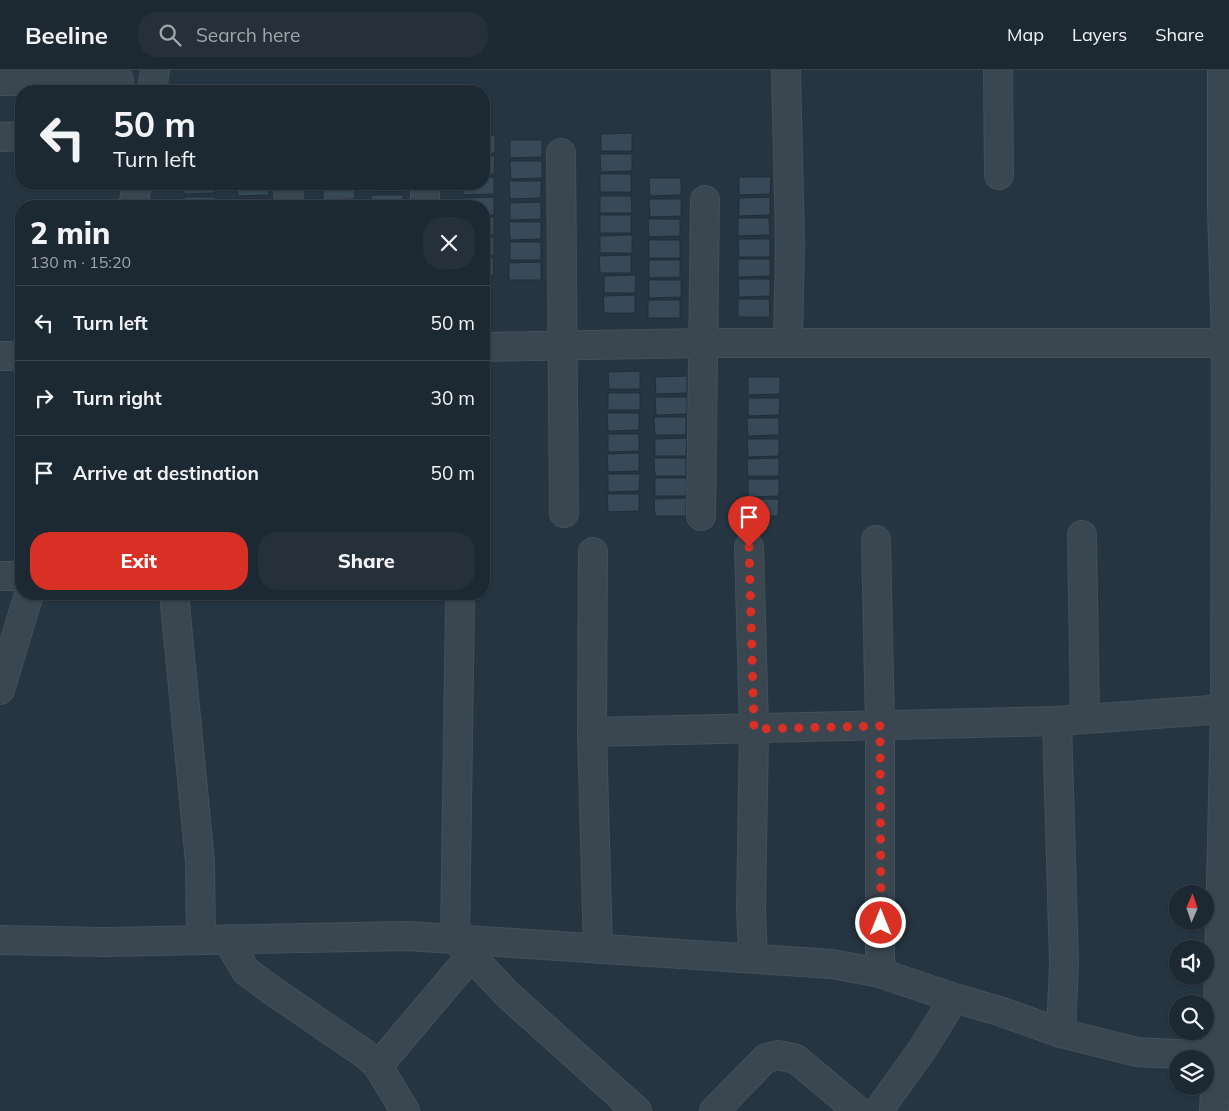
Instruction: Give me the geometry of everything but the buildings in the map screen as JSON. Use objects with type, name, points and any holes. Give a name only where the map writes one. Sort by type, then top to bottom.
[{"type":"street","points":[[153,85],[155,70]]},
{"type":"street","points":[[786,70],[790,244],[788,343]]},
{"type":"street","points":[[998,70],[999,175]]},
{"type":"street","points":[[0,81],[119,80]]},
{"type":"street","points":[[1214,1111],[1223,1056],[1227,614],[1224,83]]},
{"type":"street","points":[[0,137],[15,136]]},
{"type":"street","points":[[561,154],[564,513]]},
{"type":"street","points":[[701,516],[705,200]]},
{"type":"street","points":[[490,347],[704,343],[1226,343]]},
{"type":"street","points":[[0,356],[15,356]]},
{"type":"street","points":[[1082,535],[1085,719]]},
{"type":"street","points":[[876,540],[880,726],[880,973]]},
{"type":"street","points":[[749,547],[754,729],[751,909],[753,958]]},
{"type":"street","points":[[593,552],[592,732],[598,949]]},
{"type":"street","points":[[0,576],[15,576]]},
{"type":"street","points":[[0,690],[27,600]]},
{"type":"street","points":[[175,600],[200,862],[214,939],[246,971],[365,1054],[378,1066],[405,1111]]},
{"type":"street","points":[[378,1066],[463,948],[460,603]]},
{"type":"street","points":[[592,732],[1057,721],[1225,709]]},
{"type":"street","points":[[1057,721],[1064,964],[1061,1033]]},
{"type":"street","points":[[0,940],[105,942],[407,936],[463,948],[598,949],[832,964],[880,973],[1061,1033],[1137,1052],[1223,1056]]},
{"type":"street","points":[[463,948],[508,995],[637,1111]]},
{"type":"street","points":[[878,1111],[922,1050],[954,998]]},
{"type":"street","points":[[714,1111],[766,1058],[778,1055],[796,1059],[858,1111]]},
{"type":"route","points":[[749,547],[754,729],[880,726],[881,923]]}]
